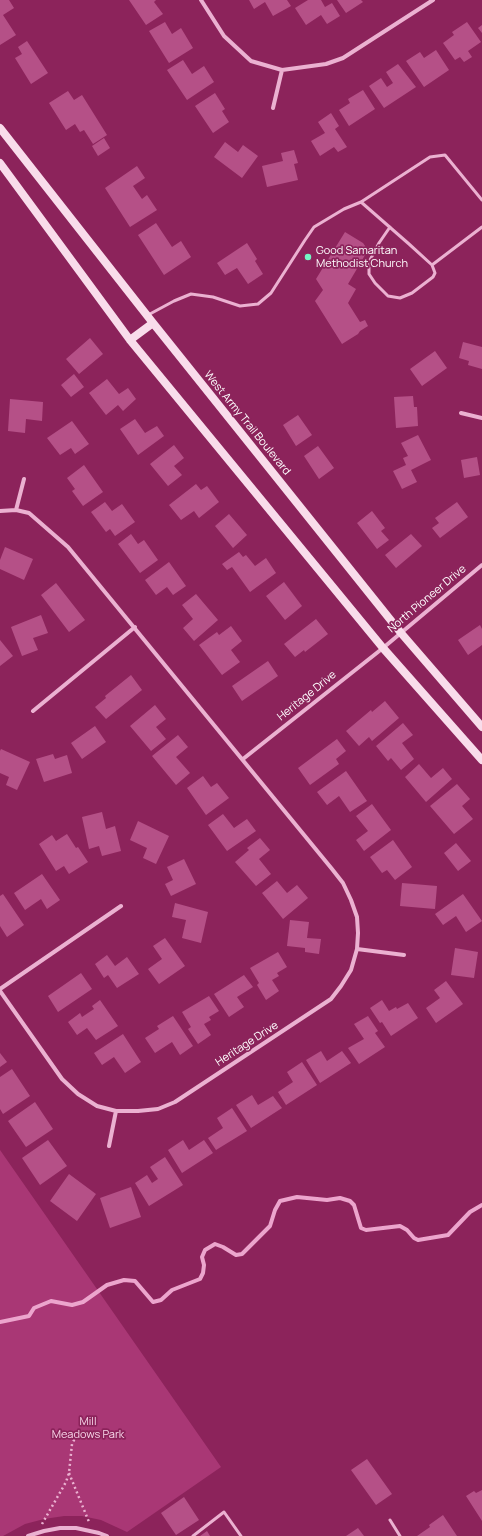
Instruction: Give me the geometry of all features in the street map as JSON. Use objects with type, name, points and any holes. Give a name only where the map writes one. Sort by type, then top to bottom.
[{"type":"main road","name":"West Army Trail Boulevard","points":[[0,128],[147,316],[400,633],[482,727]]},
{"type":"main road","points":[[0,163],[130,340],[383,648],[482,760]]},
{"type":"main road","points":[[130,340],[153,323]]},
{"type":"street","points":[[201,0],[224,36],[251,61],[282,70],[326,64],[343,58],[433,0]]},
{"type":"street","points":[[273,108],[282,70]]},
{"type":"street","points":[[461,413],[482,418]]},
{"type":"street","points":[[16,510],[24,480]]},
{"type":"street","name":"Heritage Drive","points":[[0,511],[16,510],[29,513],[68,547],[243,759],[343,884],[357,917],[357,949],[351,970],[342,986],[331,999],[323,1005],[175,1102],[158,1109],[116,1111],[97,1106],[78,1094],[62,1079],[0,990],[121,906]]},
{"type":"street","name":"North Pioneer Drive","points":[[383,648],[482,565]]},
{"type":"street","points":[[33,711],[135,627]]},
{"type":"street","name":"Heritage Drive","points":[[243,759],[383,648]]},
{"type":"street","points":[[357,949],[404,955]]},
{"type":"street","points":[[108,1146],[116,1111]]},
{"type":"street","points":[[28,1536],[60,1528],[76,1528],[107,1536]]},
{"type":"lane","points":[[147,316],[174,301],[191,294],[213,298],[240,306],[258,304],[272,293],[304,240],[314,227],[344,209],[361,202],[430,157],[445,155],[482,200]]},
{"type":"lane","points":[[361,202],[390,227],[432,265],[435,273],[433,277],[412,293],[400,298],[388,296],[374,283],[369,274],[369,262],[379,243],[390,227]]},
{"type":"lane","points":[[432,265],[482,227]]},
{"type":"lane","points":[[193,1536],[224,1512],[240,1536]]},
{"type":"lane","points":[[390,1520],[400,1536]]},
{"type":"path","points":[[36,1533],[60,1493],[69,1473],[72,1444],[75,1438],[82,1432]]},
{"type":"path","points":[[69,1473],[93,1532]]},
{"type":"green space","name":"Mill Meadows Park","points":[[0,1150],[221,1467],[127,1532],[101,1520],[82,1516],[64,1516],[25,1524],[3,1536],[0,1536]]},
{"type":"building","points":[[0,0],[9,0],[14,8],[3,15],[16,35],[0,45]]},
{"type":"building","points":[[129,0],[156,0],[154,2],[163,14],[146,25]]},
{"type":"building","points":[[249,0],[287,0],[291,6],[273,16],[265,2],[254,9]]},
{"type":"building","points":[[308,0],[321,0],[325,7],[332,3],[340,16],[327,24],[321,15],[306,25],[295,8]]},
{"type":"building","points":[[337,0],[361,0],[363,2],[346,13]]},
{"type":"building","points":[[165,22],[172,34],[181,28],[193,48],[169,63],[149,31]]},
{"type":"building","points":[[467,22],[481,42],[468,51],[472,57],[464,62],[460,57],[455,60],[443,43],[454,35],[452,32]]},
{"type":"building","points":[[482,25],[482,33],[478,28]]},
{"type":"building","points":[[27,41],[48,73],[31,84],[15,58],[22,54],[18,47]]},
{"type":"building","points":[[436,50],[449,70],[424,87],[406,61],[420,52],[424,58]]},
{"type":"building","points":[[183,60],[192,74],[204,66],[214,82],[187,100],[167,70]]},
{"type":"building","points":[[398,64],[416,87],[384,108],[369,86],[381,78],[387,87],[393,83],[386,72]]},
{"type":"building","points":[[363,90],[375,109],[349,126],[339,110],[350,103],[348,99]]},
{"type":"building","points":[[68,91],[74,100],[82,95],[107,135],[93,144],[84,130],[80,132],[75,124],[66,130],[49,103]]},
{"type":"building","points":[[215,93],[225,109],[222,111],[229,122],[213,133],[195,106]]},
{"type":"building","points":[[331,113],[339,126],[335,129],[347,147],[338,152],[334,147],[320,156],[311,141],[325,133],[318,122]]},
{"type":"building","points":[[104,138],[110,148],[98,156],[92,146]]},
{"type":"building","points":[[225,142],[238,152],[243,145],[258,156],[242,178],[214,157]]},
{"type":"building","points":[[294,150],[298,163],[294,164],[298,180],[267,187],[262,166],[283,161],[281,153]]},
{"type":"building","points":[[137,166],[145,178],[133,186],[142,199],[147,195],[157,210],[130,227],[105,188]]},
{"type":"building","points":[[156,223],[172,247],[181,241],[191,257],[164,275],[138,235]]},
{"type":"building","points":[[345,232],[363,243],[368,250],[348,284],[356,289],[348,303],[360,322],[365,320],[368,326],[342,344],[315,301],[323,290],[316,279]]},
{"type":"building","points":[[247,243],[257,259],[255,261],[263,274],[248,284],[237,268],[225,275],[217,263]]},
{"type":"building","points":[[90,338],[103,354],[79,374],[66,359]]},
{"type":"building","points":[[463,342],[482,347],[482,369],[468,365],[469,361],[459,358]]},
{"type":"building","points":[[435,351],[447,368],[422,386],[410,369]]},
{"type":"building","points":[[74,374],[84,387],[71,397],[61,385]]},
{"type":"building","points":[[107,379],[119,394],[128,388],[136,399],[123,411],[118,405],[106,415],[89,393]]},
{"type":"building","points":[[413,396],[414,407],[417,407],[418,426],[396,428],[394,397]]},
{"type":"building","points":[[10,399],[43,402],[42,421],[26,419],[25,433],[8,431]]},
{"type":"building","points":[[298,415],[312,435],[296,446],[283,425]]},
{"type":"building","points":[[135,419],[145,433],[157,426],[164,436],[138,455],[120,429]]},
{"type":"building","points":[[72,421],[89,444],[75,454],[71,448],[60,455],[47,438]]},
{"type":"building","points":[[418,435],[431,460],[411,470],[417,482],[402,489],[393,471],[406,465],[403,458],[408,456],[401,443]]},
{"type":"building","points":[[174,445],[184,458],[174,466],[182,475],[168,486],[150,464]]},
{"type":"building","points":[[318,446],[334,468],[319,479],[304,456]]},
{"type":"building","points":[[477,457],[480,475],[464,478],[461,460]]},
{"type":"building","points":[[84,465],[103,492],[83,506],[72,491],[75,489],[67,478]]},
{"type":"building","points":[[196,484],[201,490],[207,486],[219,502],[199,518],[194,511],[181,520],[169,505]]},
{"type":"building","points":[[105,502],[112,511],[122,504],[135,522],[115,536],[110,529],[106,532],[91,512]]},
{"type":"building","points":[[457,502],[468,517],[440,538],[432,528],[439,523],[435,518]]},
{"type":"building","points":[[372,511],[385,528],[381,531],[389,540],[377,549],[357,523]]},
{"type":"building","points":[[229,514],[247,535],[233,548],[215,526]]},
{"type":"building","points":[[131,534],[138,544],[144,540],[158,560],[140,573],[118,544]]},
{"type":"building","points":[[411,534],[422,546],[396,568],[385,555]]},
{"type":"building","points":[[5,547],[33,559],[24,580],[0,569],[0,560]]},
{"type":"building","points":[[239,552],[243,557],[246,555],[255,566],[266,558],[276,573],[250,592],[232,567],[227,570],[222,564]]},
{"type":"building","points":[[169,562],[186,586],[173,595],[167,587],[156,595],[145,580]]},
{"type":"building","points":[[284,582],[302,606],[285,620],[266,596]]},
{"type":"building","points":[[56,583],[85,620],[69,632],[41,595]]},
{"type":"building","points":[[196,594],[218,620],[194,641],[183,628],[193,619],[182,605]]},
{"type":"building","points":[[41,615],[48,633],[33,638],[38,650],[22,656],[11,627]]},
{"type":"building","points":[[316,619],[328,634],[305,652],[304,650],[295,657],[284,644]]},
{"type":"building","points":[[480,625],[482,629],[482,645],[468,655],[458,640]]},
{"type":"building","points":[[231,626],[242,641],[231,650],[240,662],[222,675],[199,645],[217,632],[219,635]]},
{"type":"building","points":[[0,640],[13,656],[0,666]]},
{"type":"building","points":[[268,661],[278,676],[242,701],[232,686]]},
{"type":"building","points":[[131,675],[142,690],[106,719],[95,707],[106,698],[105,696]]},
{"type":"building","points":[[385,701],[399,718],[372,741],[369,737],[359,746],[346,731],[371,710],[372,712]]},
{"type":"building","points":[[155,705],[166,719],[156,727],[166,739],[151,751],[130,726]]},
{"type":"building","points":[[403,723],[413,735],[402,743],[414,759],[401,770],[391,758],[388,761],[376,746]]},
{"type":"building","points":[[95,726],[106,742],[82,759],[71,743]]},
{"type":"building","points":[[178,735],[188,747],[176,757],[190,773],[176,785],[152,756]]},
{"type":"building","points":[[337,739],[346,751],[336,759],[339,764],[310,785],[298,768]]},
{"type":"building","points":[[1,749],[30,762],[17,790],[6,785],[9,777],[0,773]]},
{"type":"building","points":[[53,754],[55,759],[67,755],[72,773],[44,782],[36,759]]},
{"type":"building","points":[[419,764],[431,778],[443,768],[452,779],[426,802],[405,777]]},
{"type":"building","points":[[346,771],[367,801],[350,812],[339,796],[327,805],[317,792]]},
{"type":"building","points":[[203,776],[211,787],[217,783],[229,798],[206,815],[187,788]]},
{"type":"building","points":[[457,784],[470,799],[462,806],[473,819],[454,834],[430,806]]},
{"type":"building","points":[[372,804],[391,830],[364,851],[356,840],[368,831],[356,816]]},
{"type":"building","points":[[102,812],[106,829],[115,826],[121,851],[102,856],[99,846],[89,849],[82,817]]},
{"type":"building","points":[[223,814],[234,828],[247,819],[256,831],[227,851],[208,825]]},
{"type":"building","points":[[138,821],[169,836],[156,864],[143,858],[147,848],[130,840]]},
{"type":"building","points":[[67,834],[88,862],[69,874],[64,866],[56,871],[39,844],[52,835],[56,841]]},
{"type":"building","points":[[260,838],[270,850],[259,859],[271,874],[256,886],[235,862],[249,850],[247,848]]},
{"type":"building","points":[[393,840],[412,867],[395,880],[387,870],[382,873],[370,857]]},
{"type":"building","points":[[456,843],[471,861],[458,871],[444,853]]},
{"type":"building","points":[[184,859],[196,884],[171,896],[165,884],[173,880],[167,867]]},
{"type":"building","points":[[42,874],[60,900],[47,909],[41,899],[25,910],[14,893]]},
{"type":"building","points":[[277,881],[287,893],[297,885],[308,898],[283,919],[262,893]]},
{"type":"building","points":[[402,883],[437,886],[435,909],[400,906]]},
{"type":"building","points":[[3,894],[24,925],[7,937],[0,926],[0,896]]},
{"type":"building","points":[[463,894],[482,921],[466,932],[456,916],[443,925],[435,914]]},
{"type":"building","points":[[175,903],[208,912],[201,943],[182,938],[186,920],[172,917]]},
{"type":"building","points":[[290,920],[309,922],[307,938],[321,939],[319,954],[305,952],[305,948],[287,946]]},
{"type":"building","points":[[165,938],[185,966],[159,984],[148,969],[162,959],[153,946]]},
{"type":"building","points":[[455,948],[478,952],[474,978],[451,975]]},
{"type":"building","points":[[278,952],[287,967],[277,973],[279,976],[272,980],[279,991],[266,1000],[257,985],[259,983],[250,968]]},
{"type":"building","points":[[107,955],[115,966],[127,957],[139,974],[117,988],[108,975],[104,978],[95,964]]},
{"type":"building","points":[[81,973],[92,989],[58,1012],[48,996]]},
{"type":"building","points":[[244,975],[253,987],[237,997],[244,1007],[229,1017],[214,994]]},
{"type":"building","points":[[446,981],[463,1004],[436,1023],[426,1008],[440,998],[434,990]]},
{"type":"building","points":[[209,996],[219,1011],[209,1017],[211,1020],[204,1024],[211,1035],[198,1044],[188,1029],[191,1027],[182,1012]]},
{"type":"building","points":[[100,1000],[118,1026],[96,1040],[87,1028],[77,1035],[68,1022],[80,1013],[82,1017],[94,1009],[92,1006]]},
{"type":"building","points":[[382,1000],[389,1011],[396,1007],[397,1009],[408,1003],[418,1018],[391,1036],[370,1008]]},
{"type":"building","points":[[173,1016],[193,1046],[180,1055],[172,1042],[155,1053],[145,1038],[159,1029],[157,1026]]},
{"type":"building","points":[[368,1016],[378,1031],[375,1033],[385,1047],[359,1064],[348,1048],[364,1039],[354,1024]]},
{"type":"building","points":[[123,1034],[141,1062],[125,1073],[114,1057],[102,1065],[94,1053]]},
{"type":"building","points":[[321,1051],[327,1061],[342,1051],[351,1063],[320,1083],[306,1060]]},
{"type":"building","points":[[0,1053],[7,1062],[0,1067]]},
{"type":"building","points":[[302,1062],[317,1085],[286,1105],[278,1092],[293,1082],[287,1072]]},
{"type":"building","points":[[12,1069],[30,1096],[3,1114],[0,1109],[0,1077]]},
{"type":"building","points":[[252,1095],[258,1105],[273,1096],[282,1108],[251,1128],[236,1105]]},
{"type":"building","points":[[35,1102],[53,1129],[26,1147],[8,1121]]},
{"type":"building","points":[[232,1108],[247,1131],[216,1150],[208,1138],[223,1128],[217,1118]]},
{"type":"building","points":[[48,1140],[67,1166],[40,1185],[22,1158]]},
{"type":"building","points":[[183,1140],[189,1150],[204,1140],[213,1153],[182,1173],[168,1150]]},
{"type":"building","points":[[165,1157],[183,1185],[149,1206],[135,1183],[147,1175],[152,1183],[158,1179],[150,1167]]},
{"type":"building","points":[[69,1174],[96,1194],[77,1221],[50,1201]]},
{"type":"building","points":[[131,1187],[141,1217],[110,1228],[100,1198]]},
{"type":"building","points":[[367,1459],[392,1494],[376,1505],[351,1470]]},
{"type":"building","points":[[482,1490],[482,1521],[466,1496],[474,1491],[476,1493]]},
{"type":"building","points":[[184,1497],[199,1520],[176,1535],[161,1513]]},
{"type":"building","points":[[443,1515],[457,1536],[417,1536],[430,1527],[429,1525]]},
{"type":"building","points":[[358,1528],[364,1536],[346,1536]]},
{"type":"building","points":[[207,1531],[210,1536],[200,1536]]},
{"type":"waterway","points":[[0,1322],[29,1316],[34,1308],[51,1301],[72,1305],[83,1302],[107,1285],[124,1280],[135,1281],[153,1302],[161,1300],[172,1290],[200,1279],[203,1273],[204,1265],[202,1257],[205,1250],[215,1244],[236,1255],[242,1254],[270,1226],[275,1210],[280,1201],[297,1197],[327,1200],[340,1198],[350,1201],[354,1205],[361,1228],[366,1230],[400,1226],[418,1240],[448,1235],[470,1212],[482,1205]]},
{"type":"place","name":"Good Samaritan Methodist Church","points":[[308,257]]}]
